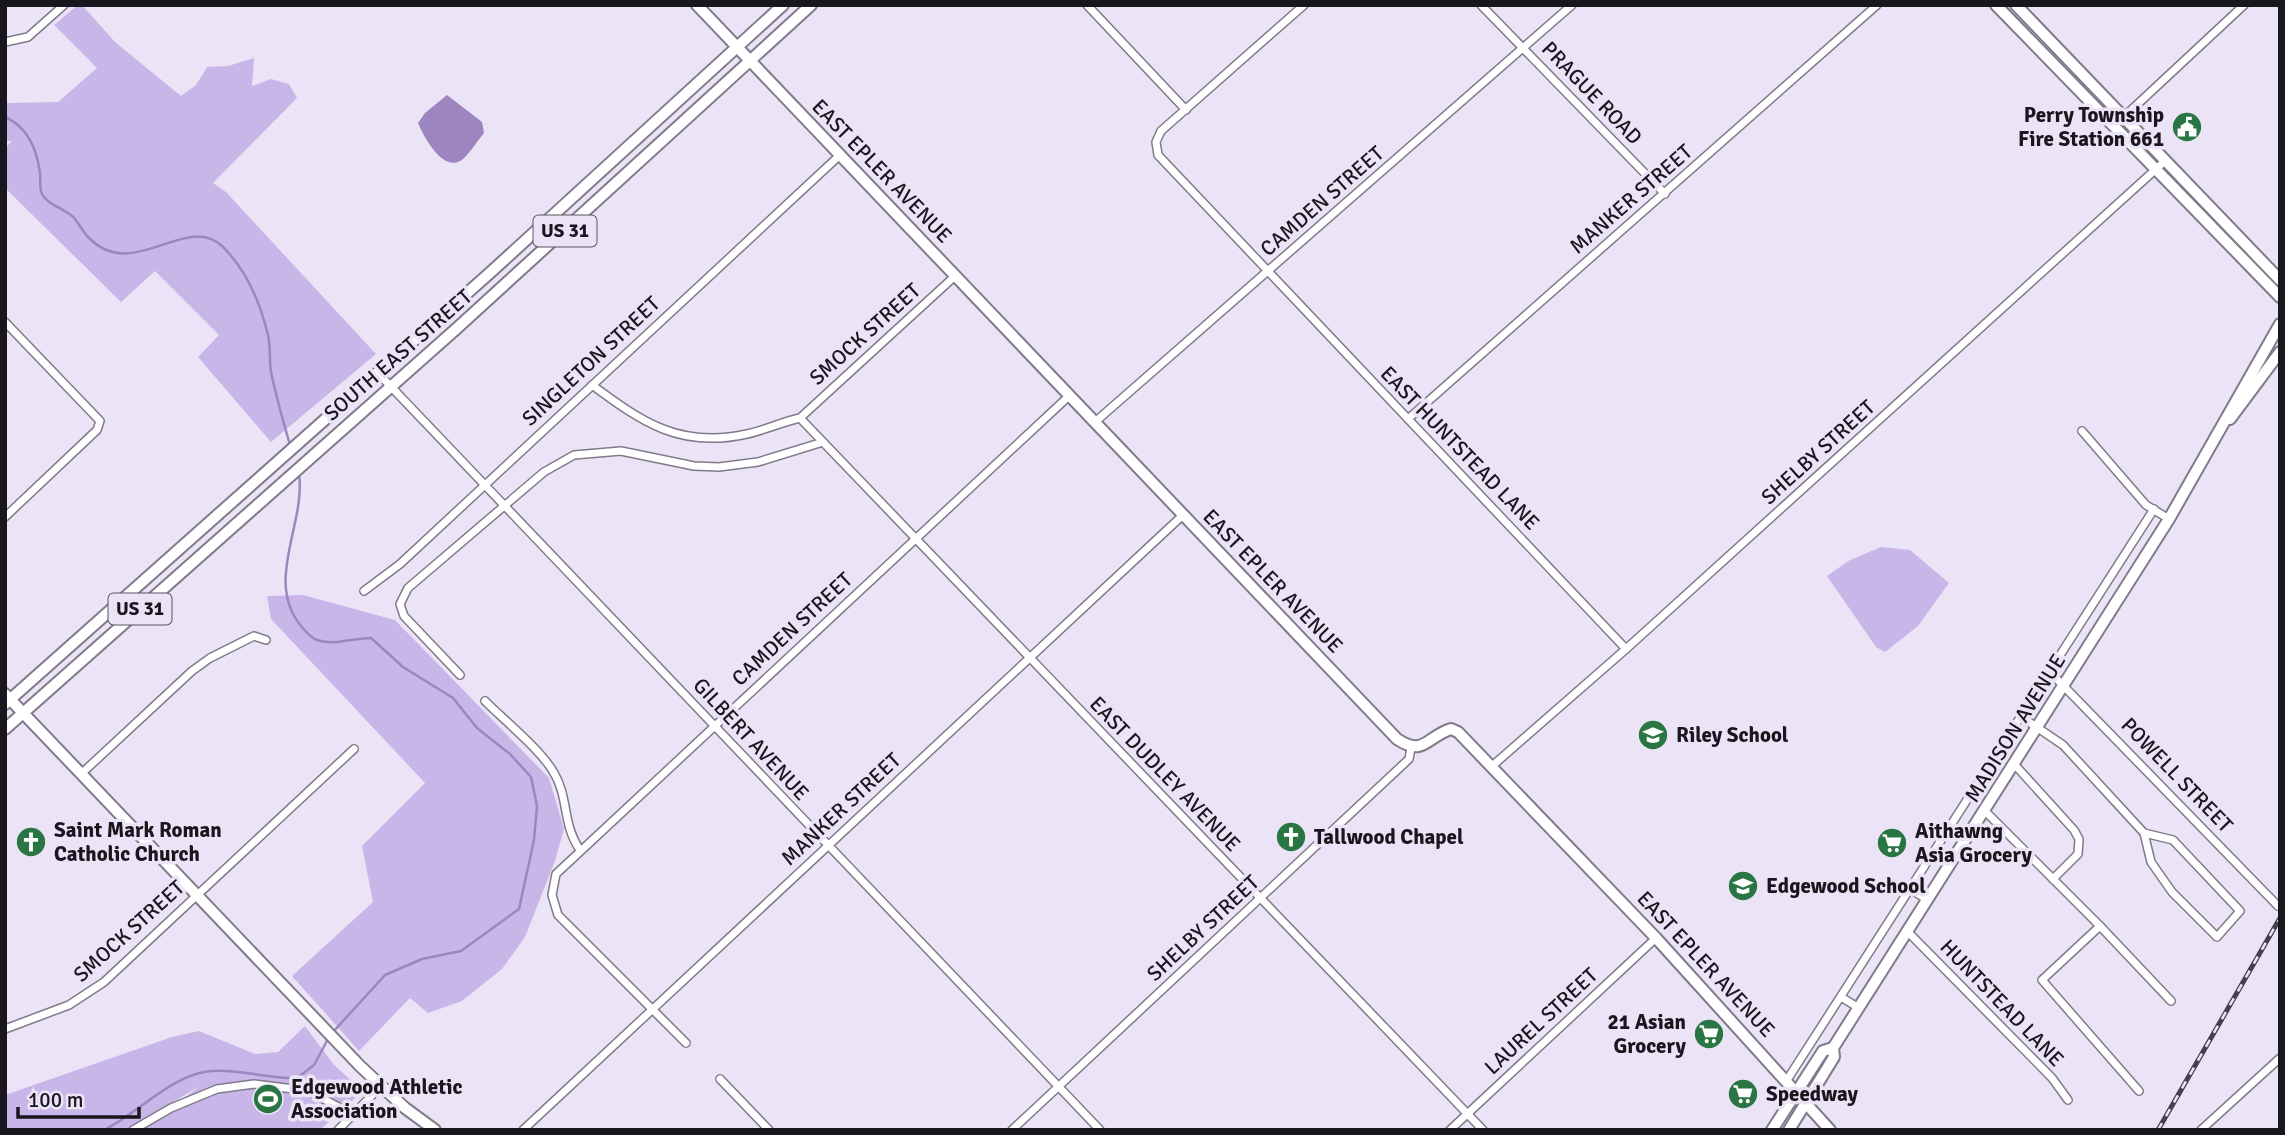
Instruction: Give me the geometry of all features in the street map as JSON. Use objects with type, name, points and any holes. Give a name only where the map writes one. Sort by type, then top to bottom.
[{"type":"main road","name":"EAST EPLER AVENUE","points":[[697,5],[1397,739],[1411,748],[1420,747],[1451,729],[1656,938],[1830,1130]]},
{"type":"main road","name":"SOUTH EAST STREET","points":[[7,699],[311,432],[783,5]]},
{"type":"main road","name":"SOUTH EAST STREET","points":[[5,729],[316,453],[811,5]]},
{"type":"main road","points":[[1996,5],[2280,297]]},
{"type":"main road","points":[[2016,5],[2280,280]]},
{"type":"main road","name":"MADISON AVENUE","points":[[1789,1130],[1833,1058],[1833,1048],[2169,519],[2224,426],[2236,397],[2280,324]]},
{"type":"main road","name":"MADISON AVENUE","points":[[2224,426],[2245,404],[2280,352]]},
{"type":"main road","points":[[7,699],[380,1087],[435,1130]]},
{"type":"main road","name":"MADISON AVENUE","points":[[1772,1130],[1823,1051],[1833,1048]]},
{"type":"street","points":[[1087,5],[1186,110]]},
{"type":"street","name":"EAST HUNTSTEAD LANE","points":[[1304,5],[1158,135],[1155,145],[1158,155],[1626,649]]},
{"type":"street","name":"PRAGUE ROAD","points":[[1481,5],[1665,194]]},
{"type":"street","name":"CAMDEN STREET","points":[[1095,422],[1572,5]]},
{"type":"street","name":"MANKER STREET","points":[[1408,419],[1877,5]]},
{"type":"street","points":[[5,42],[28,37],[63,6]]},
{"type":"street","points":[[2113,127],[2239,7]]},
{"type":"street","name":"SINGLETON STREET","points":[[364,591],[400,564],[840,155]]},
{"type":"street","name":"SHELBY STREET","points":[[1491,767],[1626,649],[2166,160]]},
{"type":"street","name":"SMOCK STREET","points":[[800,418],[955,276]]},
{"type":"street","points":[[5,322],[100,421],[97,430],[7,513]]},
{"type":"street","name":"GILBERT AVENUE","points":[[377,372],[1100,1130]]},
{"type":"street","points":[[592,385],[643,422],[685,436],[737,436],[800,418]]},
{"type":"street","name":"CAMDEN STREET","points":[[653,1009],[558,915],[552,895],[556,874],[1069,396]]},
{"type":"street","name":"EAST DUDLEY AVENUE","points":[[800,418],[1483,1130]]},
{"type":"street","points":[[2082,431],[2146,505],[2169,519]]},
{"type":"street","points":[[460,674],[404,616],[400,604],[408,588],[555,464],[587,452],[621,451],[684,464],[719,467],[758,462],[823,442]]},
{"type":"street","name":"MADISON AVENUE","points":[[1787,1080],[2154,509]]},
{"type":"street","name":"MANKER STREET","points":[[523,1130],[1183,514]]},
{"type":"street","points":[[81,774],[200,664],[254,636],[266,640]]},
{"type":"street","name":"POWELL STREET","points":[[2049,671],[2066,685],[2277,906]]},
{"type":"street","points":[[485,701],[553,770],[560,786],[566,821],[580,850]]},
{"type":"street","points":[[2020,716],[2063,745],[2144,833],[2151,862],[2172,892],[2217,937],[2240,911],[2173,841],[2144,833]]},
{"type":"street","name":"SHELBY STREET","points":[[1013,1130],[1409,759],[1411,748]]},
{"type":"street","name":"SMOCK STREET","points":[[5,1029],[62,1008],[92,991],[354,749]]},
{"type":"street","points":[[2014,765],[2077,835],[2078,854],[2053,879]]},
{"type":"street","points":[[1985,811],[2171,1001]]},
{"type":"street","points":[[1910,889],[1928,900]]},
{"type":"street","points":[[2100,926],[2042,980],[2139,1091]]},
{"type":"street","name":"HUNTSTEAD LANE","points":[[1908,932],[2052,1078],[2068,1100]]},
{"type":"street","name":"LAUREL STREET","points":[[1450,1130],[1656,938]]},
{"type":"street","points":[[1841,997],[1859,1008]]},
{"type":"street","points":[[653,1009],[686,1043]]},
{"type":"street","points":[[2202,1130],[2280,1058]]},
{"type":"street","points":[[720,1079],[769,1130]]},
{"type":"street","points":[[133,1130],[171,1108],[217,1089],[254,1084],[309,1091],[354,1115]]},
{"type":"street","points":[[338,1130],[380,1087]]},
{"type":"shaded area","points":[[78,5],[82,5],[115,42],[181,96],[196,85],[207,67],[228,66],[254,58],[252,86],[271,79],[289,84],[297,98],[213,183],[226,192],[376,354],[271,442],[198,357],[219,335],[155,271],[121,302],[5,188],[5,148],[12,141],[5,141],[5,103],[58,102],[97,68],[54,25]]},
{"type":"shaded area","points":[[447,95],[482,122],[484,133],[466,156],[456,163],[449,162],[436,152],[418,123],[425,113]]},
{"type":"shaded area","points":[[1881,547],[1910,550],[1949,583],[1918,626],[1885,652],[1876,647],[1827,576],[1850,560]]},
{"type":"shaded area","points":[[303,595],[395,620],[549,778],[564,829],[555,861],[525,937],[502,969],[462,1001],[428,1013],[410,998],[359,1051],[292,976],[373,902],[362,846],[425,783],[271,619],[267,596]]},
{"type":"shaded area","points":[[305,1026],[334,1065],[363,1091],[320,1130],[131,1130],[171,1108],[200,1086],[126,1130],[5,1130],[5,1095],[172,1037],[199,1031],[255,1054],[278,1052]]},
{"type":"waterway","points":[[5,117],[20,127],[30,140],[45,198],[72,216],[88,237],[105,249],[123,253],[140,252],[192,237],[207,238],[222,246],[231,255],[251,287],[265,323],[271,372],[290,445]]},
{"type":"waterway","points":[[299,474],[300,493],[286,571],[286,590],[291,609],[301,626],[313,638],[323,642],[371,638],[403,667],[453,698],[477,728],[510,754],[531,777],[537,806],[534,840],[519,909],[461,951],[422,959],[385,975],[333,1032]]},
{"type":"waterway","points":[[104,1130],[179,1081],[204,1072],[227,1071],[297,1078],[314,1065],[329,1037]]},
{"type":"railway","points":[[2158,1130],[2280,918]]},
{"type":"place","name":"Perry Township Fire Station 661","points":[[2187,127]]},
{"type":"place","name":"Riley School","points":[[1653,735]]},
{"type":"place","name":"Tallwood Chapel","points":[[1291,837]]},
{"type":"place","name":"Saint Mark Roman Catholic Church","points":[[31,842]]},
{"type":"place","name":"Aithawng Asia Grocery","points":[[1892,843]]},
{"type":"place","name":"Edgewood School","points":[[1743,886]]},
{"type":"place","name":"21 Asian Grocery","points":[[1709,1034]]},
{"type":"place","name":"Speedway","points":[[1743,1094]]},
{"type":"place","name":"Edgewood Athletic Association","points":[[268,1099]]}]
